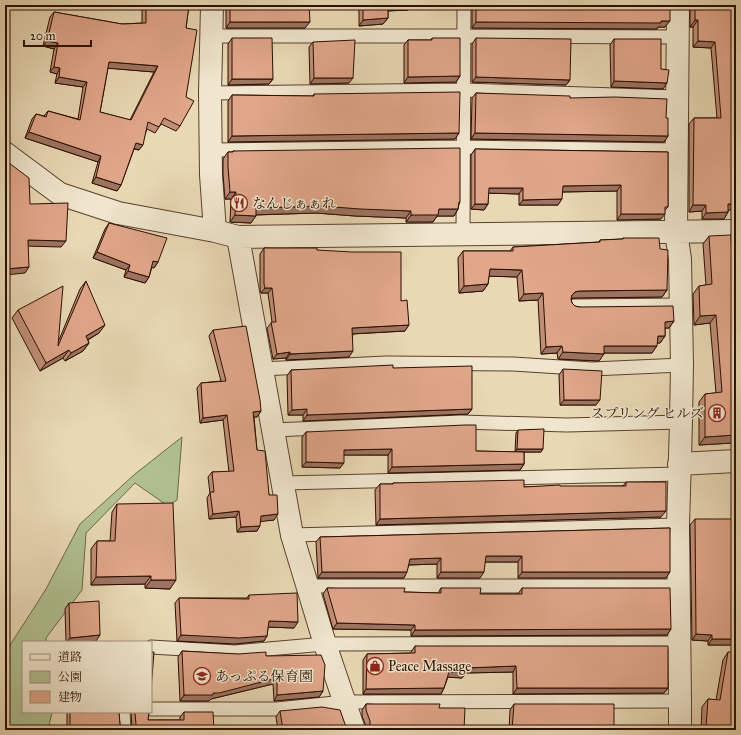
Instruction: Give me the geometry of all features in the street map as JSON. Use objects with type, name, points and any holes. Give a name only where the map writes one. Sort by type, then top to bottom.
[{"type":"street","points":[[212,5],[210,93],[215,231]]},
{"type":"street","points":[[678,5],[676,232],[680,259],[682,365],[678,526],[680,730]]},
{"type":"street","points":[[5,153],[60,194],[118,213],[215,231],[238,237],[736,231]]},
{"type":"street","points":[[238,237],[292,535],[325,644],[354,730]]},
{"type":"street","points":[[679,469],[736,461]]},
{"type":"lane","points":[[463,234],[464,5]]},
{"type":"lane","points":[[211,36],[678,37]]},
{"type":"lane","points":[[210,93],[464,90],[677,97]]},
{"type":"lane","points":[[211,150],[463,147],[676,150]]},
{"type":"lane","points":[[574,306],[681,305]]},
{"type":"lane","points":[[261,369],[386,364],[513,364],[592,368],[682,365]]},
{"type":"lane","points":[[273,430],[461,422],[567,425],[681,422]]},
{"type":"lane","points":[[283,483],[679,469]]},
{"type":"lane","points":[[292,535],[678,526]]},
{"type":"lane","points":[[308,586],[678,586]]},
{"type":"lane","points":[[152,647],[235,652],[325,644],[679,643]]},
{"type":"lane","points":[[152,710],[277,709],[344,702],[680,701]]},
{"type":"lane","points":[[123,713],[124,730]]},
{"type":"green space","points":[[182,437],[177,500],[168,506],[135,483],[86,533],[82,590],[46,638],[46,641],[22,641],[22,713],[52,713],[48,730],[5,730],[5,653],[46,589],[80,524],[135,474]]},
{"type":"building","points":[[146,5],[189,5],[186,28],[197,30],[186,97],[194,101],[180,126],[164,118],[159,127],[148,122],[143,145],[136,143],[121,185],[96,177],[101,156],[29,132],[36,114],[46,117],[48,111],[80,120],[87,82],[59,77],[60,68],[54,67],[58,43],[47,41],[54,12],[122,24],[146,23]],"holes":[[[109,62],[158,66],[131,120],[100,112]]]},
{"type":"building","points":[[230,5],[309,5],[310,22],[230,22]]},
{"type":"building","points":[[363,5],[388,5],[388,18],[363,20]]},
{"type":"building","points":[[476,5],[670,5],[670,21],[661,21],[661,23],[476,22]]},
{"type":"building","points":[[695,5],[736,5],[736,204],[728,204],[728,212],[706,213],[706,205],[693,205],[694,118],[721,118],[715,42],[698,41],[698,20],[695,20]]},
{"type":"building","points":[[232,38],[272,38],[273,79],[232,79]]},
{"type":"building","points":[[432,38],[460,38],[460,76],[408,77],[408,40],[432,40]]},
{"type":"building","points":[[476,38],[571,39],[570,80],[476,77]]},
{"type":"building","points":[[614,39],[661,39],[661,69],[669,70],[667,83],[614,81]]},
{"type":"building","points":[[355,40],[353,78],[314,78],[313,42]]},
{"type":"building","points":[[460,92],[459,133],[232,136],[232,95],[314,96],[314,94]]},
{"type":"building","points":[[476,93],[570,96],[570,98],[615,97],[667,99],[666,118],[668,118],[668,136],[475,133]]},
{"type":"building","points":[[460,148],[460,202],[458,209],[439,209],[438,215],[411,215],[411,211],[321,206],[256,208],[256,216],[235,215],[236,192],[230,192],[228,152]]},
{"type":"building","points":[[475,149],[668,152],[668,207],[665,207],[665,214],[621,214],[621,185],[563,186],[562,199],[523,200],[523,188],[489,188],[488,204],[475,204]]},
{"type":"building","points":[[5,160],[29,178],[30,204],[68,203],[66,241],[28,240],[29,267],[5,269]]},
{"type":"building","points":[[109,223],[167,238],[158,262],[153,261],[149,277],[128,271],[130,265],[97,252]]},
{"type":"building","points":[[731,235],[732,262],[736,261],[736,435],[705,437],[705,394],[722,392],[716,315],[700,316],[699,286],[712,284],[709,236]]},
{"type":"building","points":[[623,238],[659,238],[660,249],[668,250],[667,290],[579,291],[572,295],[572,303],[579,307],[673,306],[674,321],[665,322],[665,336],[658,336],[657,346],[604,346],[604,354],[563,352],[562,346],[546,347],[543,293],[524,294],[522,270],[490,269],[488,284],[464,286],[463,251],[513,251],[513,247],[600,242],[600,240]]},
{"type":"building","points":[[264,248],[317,248],[317,250],[352,252],[401,252],[401,301],[407,300],[409,325],[352,328],[353,351],[290,354],[290,352],[277,354],[271,322],[276,322],[272,288],[265,288],[264,284]]},
{"type":"building","points":[[86,281],[105,325],[86,336],[89,343],[71,353],[69,350],[46,363],[18,310],[63,286],[58,346]]},
{"type":"building","points":[[246,326],[261,411],[253,412],[257,450],[265,451],[269,495],[277,495],[278,514],[261,516],[260,526],[241,527],[239,511],[213,514],[210,492],[214,492],[212,472],[234,471],[227,415],[203,418],[201,383],[226,381],[213,330]]},
{"type":"building","points":[[393,365],[393,368],[472,366],[472,409],[307,415],[307,409],[292,410],[291,370]]},
{"type":"building","points":[[563,369],[602,371],[600,400],[564,400]]},
{"type":"building","points":[[476,425],[476,451],[524,452],[524,464],[392,467],[392,449],[344,450],[344,463],[306,462],[306,432]]},
{"type":"building","points":[[544,429],[543,449],[517,449],[518,430]]},
{"type":"building","points":[[524,480],[524,487],[560,485],[626,486],[626,482],[666,482],[666,511],[380,519],[380,484]]},
{"type":"building","points":[[173,503],[176,580],[151,580],[151,576],[96,577],[97,541],[115,541],[117,504]]},
{"type":"building","points":[[695,519],[736,519],[736,562],[734,562],[733,610],[736,610],[736,639],[712,639],[712,635],[696,634]]},
{"type":"building","points":[[670,528],[670,572],[522,572],[522,556],[486,556],[484,572],[441,572],[441,558],[410,559],[407,572],[322,572],[320,537]]},
{"type":"building","points":[[327,588],[405,588],[404,592],[441,593],[441,588],[481,588],[480,594],[522,594],[522,588],[670,588],[671,629],[415,630],[415,625],[337,623]]},
{"type":"building","points":[[297,593],[298,622],[269,621],[267,636],[239,638],[181,635],[179,598],[249,599],[249,595]]},
{"type":"building","points":[[99,601],[100,635],[70,638],[69,603]]},
{"type":"building","points":[[415,646],[668,646],[668,688],[517,688],[516,666],[466,668],[466,673],[449,672],[444,688],[366,689],[367,654],[415,653]]},
{"type":"building","points":[[182,651],[238,654],[266,652],[266,656],[321,655],[325,665],[323,691],[277,695],[277,678],[219,693],[213,693],[213,695],[184,695]]},
{"type":"building","points":[[152,652],[154,652],[152,677]]},
{"type":"building","points":[[728,652],[736,652],[736,728],[706,727],[708,699],[720,700]]},
{"type":"building","points":[[366,704],[440,704],[439,708],[465,708],[464,730],[370,730],[370,721],[366,710]]},
{"type":"building","points":[[514,704],[614,704],[614,729],[512,730]]},
{"type":"building","points":[[322,707],[340,710],[346,727],[323,730],[283,730],[280,711]]},
{"type":"building","points":[[184,712],[213,712],[214,730],[133,730],[135,729],[135,713],[149,713],[148,720],[184,720]]},
{"type":"building","points":[[70,713],[119,713],[122,730],[70,730]]},
{"type":"place","name":"なんじぁぁれ","points":[[239,203]]},
{"type":"place","name":"スプリング ヒルズ","points":[[717,413]]},
{"type":"place","name":"Peace Massage","points":[[375,666]]},
{"type":"place","name":"あっぷる保育園","points":[[202,676]]}]
